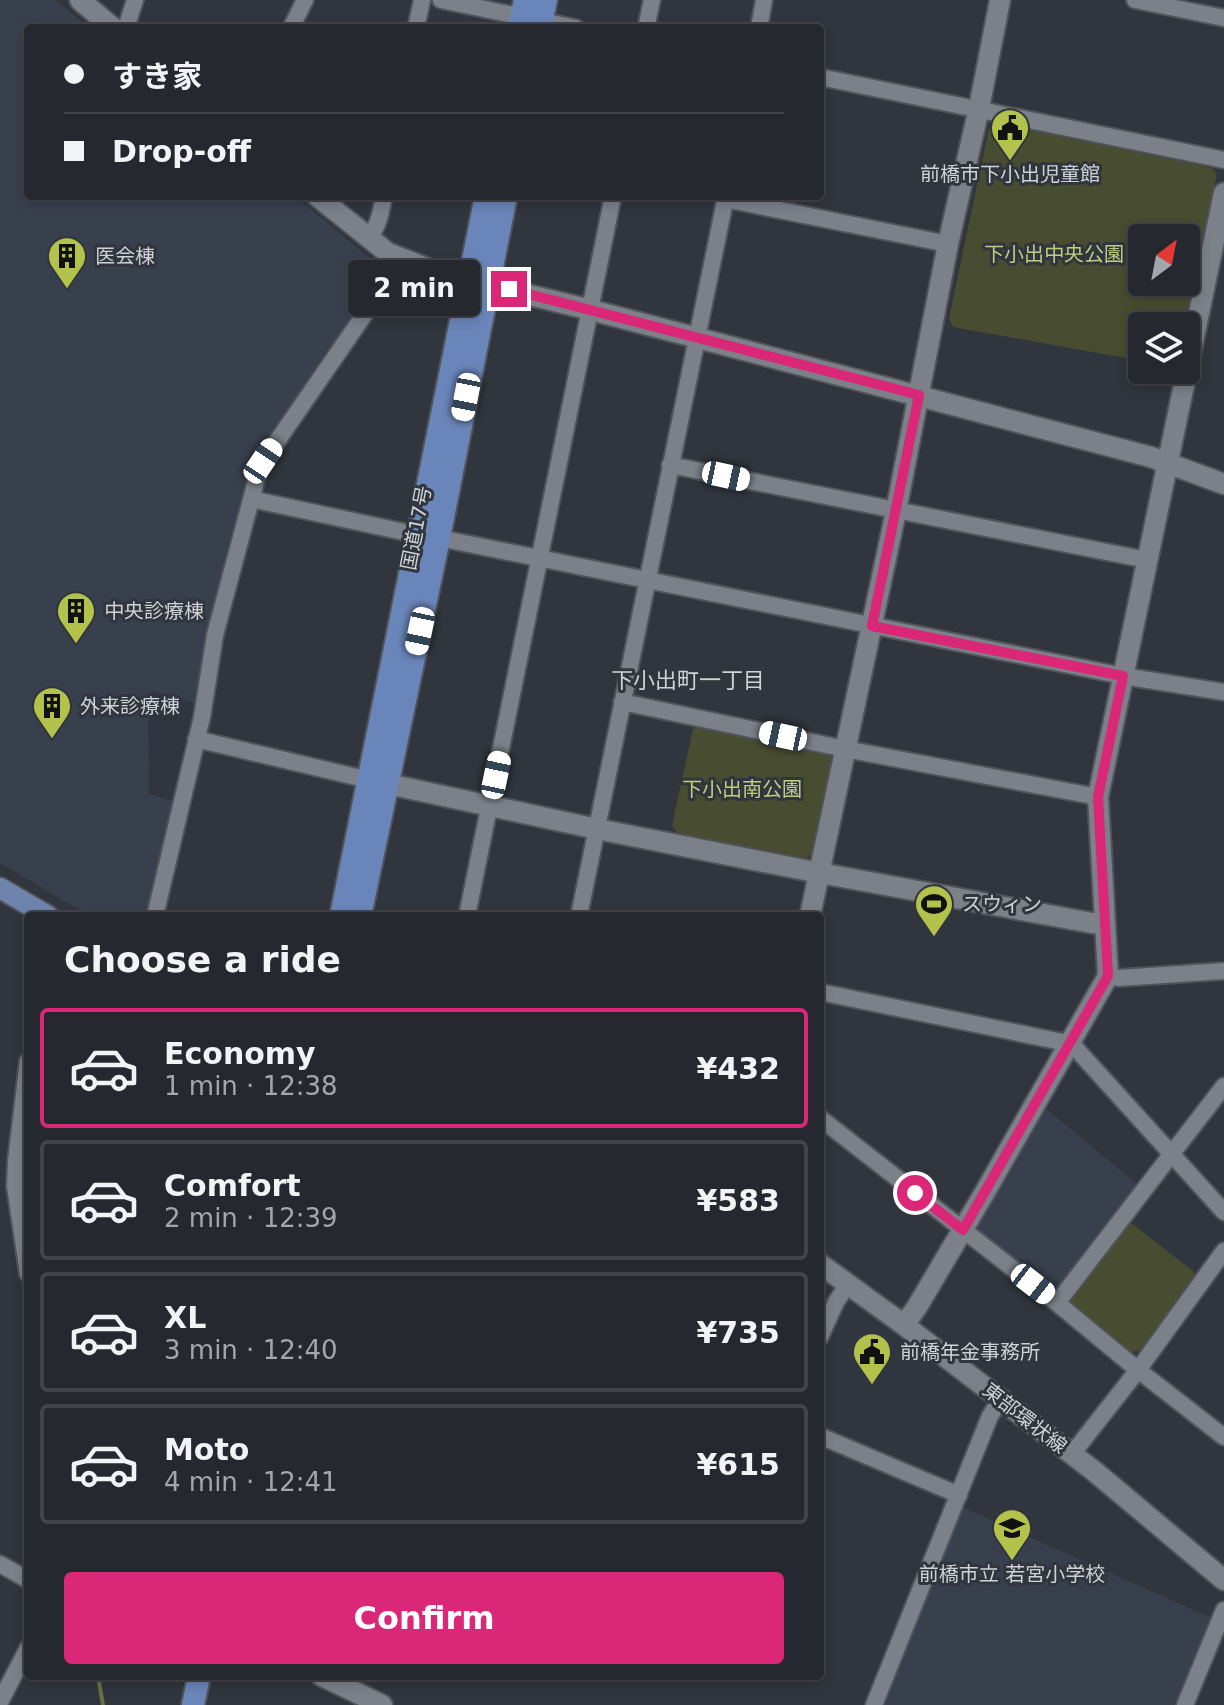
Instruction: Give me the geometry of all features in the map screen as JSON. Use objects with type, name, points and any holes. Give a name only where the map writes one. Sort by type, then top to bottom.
[{"type":"highway","name":"国道17号","points":[[479,282],[486,200]]},
{"type":"highway","name":"国道17号","points":[[361,912],[378,783],[479,282],[505,200]]},
{"type":"highway","name":"国道17号","points":[[342,912],[378,783]]},
{"type":"highway","points":[[193,1705],[198,1680]]},
{"type":"main road","points":[[0,888],[41,912]]},
{"type":"street","points":[[80,0],[108,24]]},
{"type":"street","points":[[127,24],[135,0]]},
{"type":"street","points":[[293,24],[305,0]]},
{"type":"street","points":[[417,24],[422,0]]},
{"type":"street","points":[[441,0],[561,24]]},
{"type":"street","points":[[647,24],[652,0]]},
{"type":"street","points":[[760,24],[764,0]]},
{"type":"street","points":[[811,912],[1000,0]]},
{"type":"street","points":[[1135,0],[1224,18]]},
{"type":"street","points":[[824,78],[1224,160]]},
{"type":"street","points":[[904,1325],[963,1230],[1108,976],[1098,797],[1224,193]]},
{"type":"street","points":[[322,200],[388,253],[439,273],[919,395],[1168,462],[1224,484]]},
{"type":"street","points":[[369,238],[376,228],[383,200]]},
{"type":"street","points":[[468,912],[612,200]]},
{"type":"street","points":[[580,912],[726,200]]},
{"type":"street","points":[[736,200],[948,244]]},
{"type":"street","points":[[156,912],[196,739],[215,635],[263,461],[400,259]]},
{"type":"street","points":[[670,465],[1147,560]]},
{"type":"street","points":[[251,499],[1123,676],[1224,692]]},
{"type":"street","points":[[622,702],[845,749],[1098,797]]},
{"type":"street","points":[[196,739],[378,783],[597,829],[1092,923],[1104,922]]},
{"type":"street","points":[[1108,976],[1119,978],[1224,971]]},
{"type":"street","points":[[824,993],[1070,1042],[1224,1212]]},
{"type":"street","points":[[1057,1303],[1224,1086]]},
{"type":"street","points":[[24,1094],[15,1186],[24,1247]]},
{"type":"street","points":[[824,1121],[1224,1437]]},
{"type":"street","points":[[1072,1454],[1138,1370],[1224,1251]]},
{"type":"street","name":"東部環状線","points":[[824,1267],[1094,1471],[1224,1580]]},
{"type":"street","points":[[824,1328],[848,1284]]},
{"type":"street","points":[[874,1705],[990,1416],[1001,1399]]},
{"type":"street","points":[[824,1438],[959,1495]]},
{"type":"street","points":[[0,1564],[24,1578]]},
{"type":"street","points":[[1185,1705],[1224,1610]]},
{"type":"street","points":[[0,1702],[24,1656]]},
{"type":"street","points":[[330,1680],[382,1705]]},
{"type":"shaded area","points":[[0,0],[55,0],[85,24],[24,24],[24,200],[300,200],[382,268],[384,276],[320,361],[252,462],[205,641],[195,703],[153,691],[148,722],[149,794],[173,801],[147,912],[86,912],[0,863]]},
{"type":"shaded area","points":[[1044,1107],[1141,1187],[1059,1290],[1051,1290],[980,1234],[977,1224]]},
{"type":"shaded area","name":"前橋市立 若宮小学校","points":[[960,1506],[1212,1618],[1176,1705],[880,1705]]},
{"type":"green space","name":"下小出中央公園","points":[[993,122],[1212,168],[1217,174],[1200,252],[1200,224],[1128,224],[1128,296],[1191,296],[1187,312],[1128,312],[1128,358],[953,327],[949,318],[989,128]]},
{"type":"green space","name":"下小出南公園","points":[[701,724],[830,751],[834,757],[814,852],[807,858],[678,834],[672,825],[693,729]]},
{"type":"green space","points":[[1131,1223],[1193,1271],[1195,1279],[1140,1351],[1130,1352],[1069,1303],[1068,1294],[1122,1224]]},
{"type":"waterway","points":[[99,1680],[103,1705]]},
{"type":"place","name":"前橋市下小出児童館","points":[[1010,162]]},
{"type":"place","name":"医会棟","points":[[67,290]]},
{"type":"place","name":"中央診療棟","points":[[76,645]]},
{"type":"place","name":"外来診療棟","points":[[52,740]]},
{"type":"place","name":"スウィン","points":[[934,938]]},
{"type":"place","name":"前橋年金事務所","points":[[872,1386]]},
{"type":"place","name":"前橋市立 若宮小学校","points":[[1012,1562]]},
{"type":"district","name":"下小出町一丁目","points":[[688,680]]},
{"type":"route","points":[[509,289],[919,395],[872,626],[1123,676],[1098,797],[1108,976],[963,1230],[915,1193]]}]
